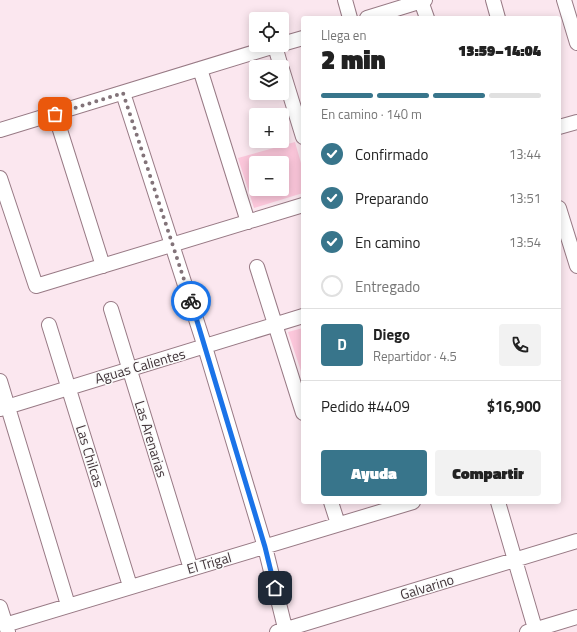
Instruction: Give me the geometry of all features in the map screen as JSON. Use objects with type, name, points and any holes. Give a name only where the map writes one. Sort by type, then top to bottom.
[{"type":"street","points":[[345,0],[349,16]]},
{"type":"street","points":[[493,0],[497,16]]},
{"type":"street","points":[[564,0],[577,43]]},
{"type":"street","points":[[374,16],[423,1],[427,16]]},
{"type":"street","points":[[289,42],[301,39]]},
{"type":"street","points":[[0,130],[255,52]]},
{"type":"street","points":[[200,69],[248,222]]},
{"type":"street","points":[[289,91],[301,130]]},
{"type":"street","points":[[123,93],[174,244],[265,547],[282,631]]},
{"type":"street","points":[[55,114],[103,266]]},
{"type":"street","points":[[561,127],[577,122]]},
{"type":"street","points":[[0,178],[36,286],[301,206]]},
{"type":"street","points":[[561,214],[577,266]]},
{"type":"street","points":[[257,267],[301,406]]},
{"type":"street","name":"Las Arenarias","points":[[111,309],[191,569]]},
{"type":"street","name":"Aguas Calientes","points":[[4,407],[130,370],[301,317]]},
{"type":"street","name":"Las Chilcas","points":[[49,325],[130,586]]},
{"type":"street","points":[[0,381],[4,407],[68,605]]},
{"type":"street","points":[[332,504],[338,524]]},
{"type":"street","name":"El Trigal","points":[[6,628],[68,605],[406,504]]},
{"type":"street","points":[[499,504],[533,631],[577,617]]},
{"type":"street","name":"Galvarino","points":[[282,631],[577,541]]},
{"type":"street","points":[[0,607],[6,628]]},
{"type":"shaded area","points":[[295,142],[301,163],[301,194],[254,208],[250,196],[289,196],[289,156],[249,156],[249,192],[238,158],[274,148],[289,148],[289,144]]},
{"type":"shaded area","points":[[301,329],[301,371],[288,332]]},
{"type":"way so far","points":[[55,114],[123,93],[174,244],[191,301]]},
{"type":"route","points":[[191,301],[265,547],[275,588]]}]
